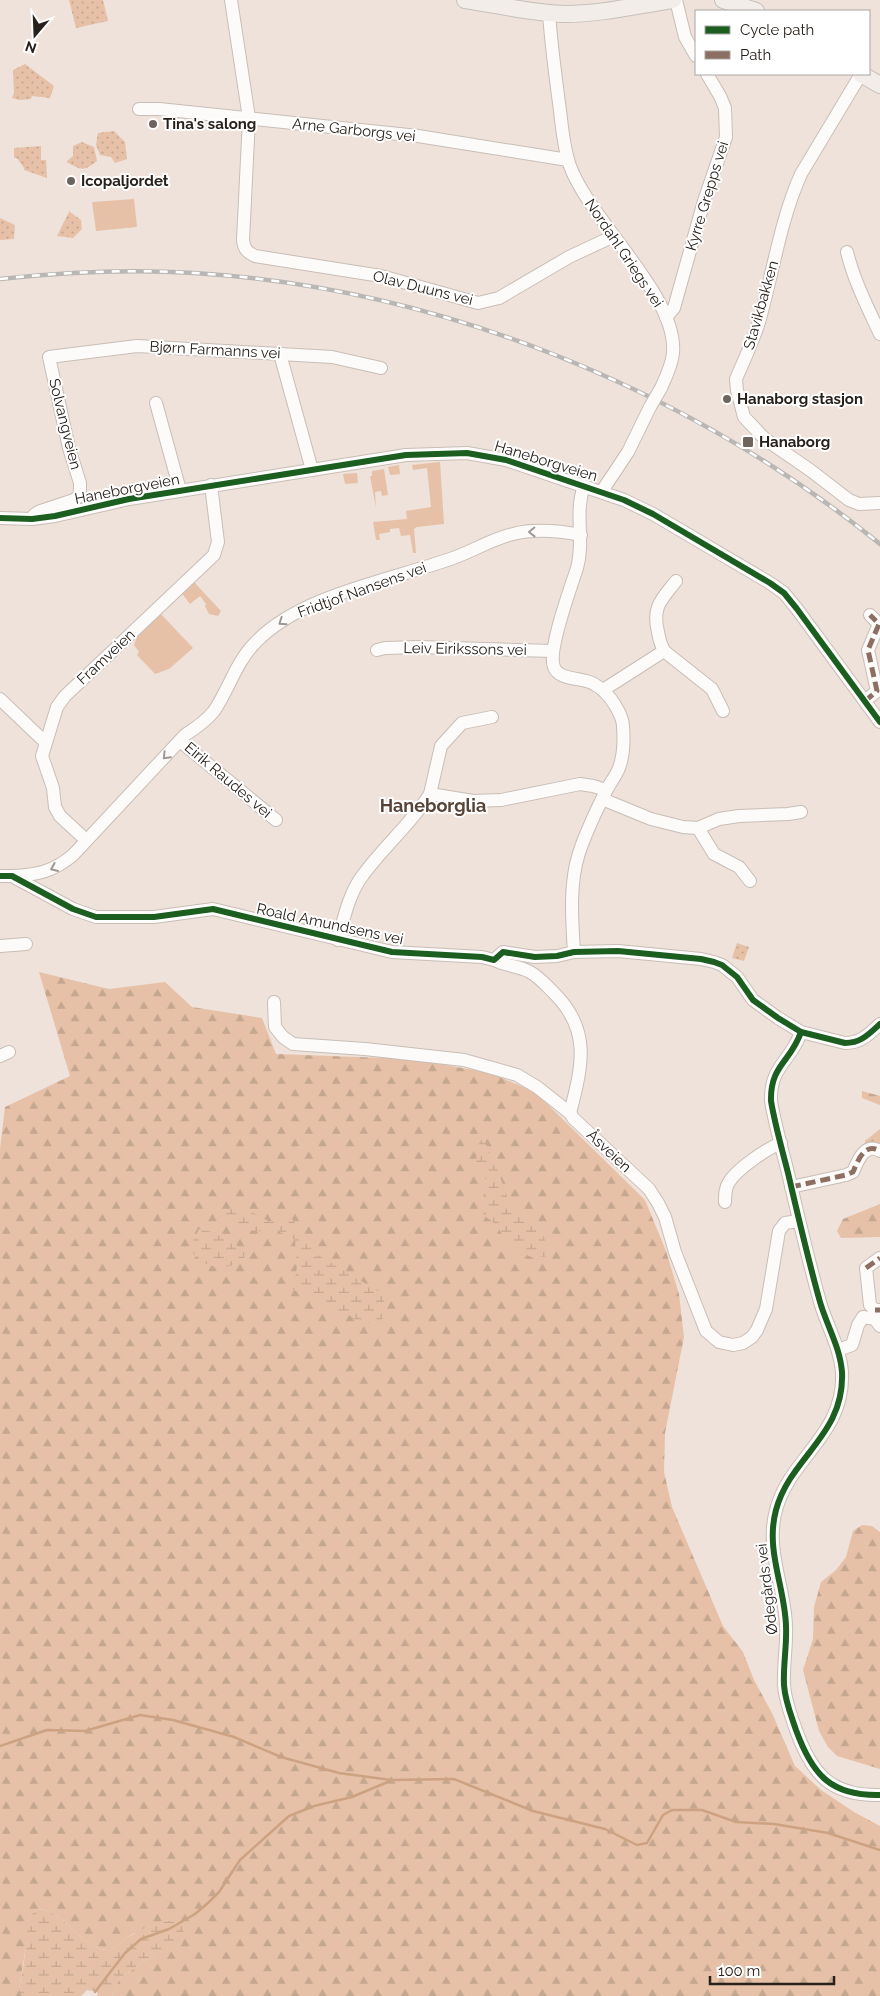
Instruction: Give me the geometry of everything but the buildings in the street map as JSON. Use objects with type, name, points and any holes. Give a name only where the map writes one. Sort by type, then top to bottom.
[{"type":"main road","points":[[465,0],[548,6],[588,12],[674,0]]},
{"type":"main road","points":[[730,1],[753,10]]},
{"type":"main road","points":[[863,75],[879,83]]},
{"type":"street","points":[[231,0],[249,118]]},
{"type":"street","points":[[674,0],[685,37],[695,54]]},
{"type":"street","name":"Nordahl Griegs vei","points":[[548,6],[560,112],[568,160],[585,194],[652,290],[666,317],[671,332],[673,354],[661,388],[628,452],[602,492]]},
{"type":"street","name":"Kyrre Grepps vei","points":[[666,317],[671,314],[674,308],[704,201],[726,137],[724,108],[720,96],[708,75]]},
{"type":"street","name":"Stavikbakken","points":[[860,75],[801,174],[796,186],[778,244],[759,322],[736,379],[736,386],[744,417],[765,439],[849,500],[859,504],[880,503]]},
{"type":"street","name":"Arne Garborgs vei","points":[[139,109],[159,109],[418,136],[568,160]]},
{"type":"street","name":"Olav Duuns vei","points":[[249,118],[243,240],[244,247],[248,253],[255,256],[382,276],[478,303],[499,298],[568,257],[614,236]]},
{"type":"street","points":[[847,252],[864,301],[880,334]]},
{"type":"street","name":"Bjørn Farmanns vei","points":[[49,357],[137,346],[332,357],[381,368]]},
{"type":"street","points":[[280,354],[312,470]]},
{"type":"street","name":"Solvangveien","points":[[32,519],[38,512],[74,500],[79,496],[80,490],[80,483],[69,448],[49,357]]},
{"type":"street","points":[[156,403],[180,490]]},
{"type":"street","name":"Haneborgveien","points":[[0,518],[32,519],[55,516],[123,500],[180,490],[406,455],[458,452],[485,455],[506,460],[602,492],[653,514],[770,583],[784,593],[880,722]]},
{"type":"street","name":"Framveien","points":[[86,840],[60,816],[55,807],[52,788],[42,756],[45,742],[58,707],[65,696],[214,555],[218,542],[211,485]]},
{"type":"street","points":[[574,952],[573,881],[576,868],[588,827],[619,768],[624,739],[623,723],[610,698],[603,690],[586,680],[558,673],[554,668],[552,660],[580,558],[579,501],[584,486]]},
{"type":"street","name":"Fridtjof Nansens vei","points":[[9,877],[31,876],[59,867],[73,855],[180,741],[214,711],[242,659],[256,642],[292,614],[346,592],[453,558],[512,534],[543,532],[581,535]]},
{"type":"street","points":[[676,581],[660,602],[655,613],[664,652],[712,689],[723,711]]},
{"type":"street","points":[[865,701],[877,690],[868,650],[879,624],[870,614]]},
{"type":"street","name":"Leiv Eirikssons vei","points":[[377,650],[419,647],[553,651]]},
{"type":"street","points":[[603,690],[664,652]]},
{"type":"street","points":[[0,699],[45,742]]},
{"type":"street","points":[[338,940],[350,898],[362,876],[419,812],[430,794],[442,746],[462,723],[492,717]]},
{"type":"street","name":"Eirik Raudes vei","points":[[180,741],[276,820]]},
{"type":"street","points":[[430,794],[472,801],[500,800],[580,784],[594,786],[604,795],[651,819],[682,827],[698,828],[719,818],[801,812]]},
{"type":"street","points":[[698,828],[714,854],[739,867],[750,881]]},
{"type":"street","name":"Roald Amundsens vei","points":[[9,877],[73,909],[96,917],[154,917],[213,909],[392,952],[494,960],[503,952],[535,957],[557,956],[574,952],[618,951],[701,959],[722,965],[738,977],[753,1000],[764,1010],[801,1032],[852,1043],[859,1042],[880,1024]]},
{"type":"street","points":[[0,946],[26,944]]},
{"type":"street","points":[[494,960],[528,970],[556,995],[573,1016],[577,1026],[582,1053],[578,1081],[570,1112]]},
{"type":"street","name":"Åsveien","points":[[274,1002],[275,1027],[283,1037],[293,1044],[365,1049],[464,1060],[517,1075],[537,1087],[570,1112],[573,1118],[649,1189],[665,1217],[675,1252],[706,1331],[719,1342],[733,1345],[743,1343],[752,1337],[757,1330],[766,1309],[779,1231],[785,1223],[799,1220]]},
{"type":"street","name":"Ødegårds vei","points":[[801,1032],[796,1045],[778,1068],[772,1082],[771,1101],[820,1302],[838,1350],[842,1374],[837,1408],[823,1437],[784,1489],[779,1500],[773,1525],[772,1547],[786,1627],[785,1696],[805,1754],[821,1777],[845,1791],[862,1795],[880,1796]]},
{"type":"street","points":[[724,1202],[726,1188],[732,1178],[758,1155],[781,1143]]},
{"type":"street","points":[[791,1187],[846,1175],[853,1172],[859,1159],[867,1149],[871,1148],[880,1151]]},
{"type":"street","points":[[838,1350],[852,1345],[860,1320],[863,1317],[877,1316],[870,1305],[866,1268],[880,1258]]},
{"type":"green space","points":[[69,0],[103,0],[108,21],[76,28]]},
{"type":"green space","points":[[25,64],[54,86],[50,98],[32,96],[31,99],[19,100],[12,98],[14,93],[13,70]]},
{"type":"green space","points":[[114,131],[125,142],[127,159],[115,163],[111,157],[100,155],[96,145],[98,133]]},
{"type":"green space","points":[[82,142],[94,147],[97,161],[81,169],[66,162],[73,156],[73,146]]},
{"type":"green space","points":[[41,146],[41,160],[46,160],[47,178],[24,170],[17,158],[14,158],[14,148]]},
{"type":"green space","points":[[134,199],[137,227],[96,231],[92,202]]},
{"type":"green space","points":[[70,210],[81,220],[82,229],[73,238],[57,236]]},
{"type":"green space","points":[[0,218],[15,225],[14,239],[0,240]]},
{"type":"green space","points":[[440,462],[444,524],[414,529],[416,553],[413,553],[410,535],[401,536],[399,528],[390,529],[390,532],[379,534],[380,540],[376,540],[373,522],[407,519],[406,511],[431,507],[427,468],[413,470],[412,465]]},
{"type":"green space","points":[[399,465],[400,474],[390,475],[388,467]]},
{"type":"green space","points":[[384,469],[388,495],[382,496],[381,491],[375,492],[376,508],[370,476],[372,476],[372,471]]},
{"type":"green space","points":[[357,473],[358,483],[345,484],[343,474]]},
{"type":"green space","points":[[193,581],[221,611],[218,616],[209,614],[205,606],[206,604],[200,596],[190,604],[181,592]]},
{"type":"green space","points":[[159,612],[193,648],[169,669],[155,674],[137,655],[139,652],[134,645],[136,639],[133,636]]},
{"type":"green space","points":[[737,943],[749,947],[744,961],[732,958]]},
{"type":"green space","points":[[39,972],[109,989],[165,982],[192,1007],[262,1018],[276,1054],[412,1059],[490,1073],[535,1092],[645,1200],[666,1251],[679,1294],[684,1337],[665,1433],[664,1472],[672,1507],[723,1626],[743,1652],[754,1680],[772,1713],[795,1766],[821,1790],[854,1812],[880,1826],[880,1996],[112,1996],[119,1979],[156,1953],[134,1933],[111,1950],[99,1949],[88,1943],[53,1914],[37,1909],[31,1915],[19,1989],[22,1996],[0,1996],[0,1149],[5,1107],[70,1076]]},
{"type":"green space","points":[[862,1091],[880,1096],[880,1105],[862,1098]]},
{"type":"green space","points":[[880,1129],[880,1149],[865,1153],[865,1141]]},
{"type":"green space","points":[[481,1140],[485,1143],[496,1165],[510,1205],[541,1229],[548,1249],[546,1257],[531,1257],[508,1246],[497,1225],[483,1215],[486,1182],[483,1170],[476,1161],[478,1145]]},
{"type":"green space","points":[[880,1204],[880,1237],[841,1238],[837,1231],[843,1219]]},
{"type":"green space","points":[[217,1209],[247,1209],[270,1222],[278,1219],[292,1219],[316,1254],[376,1290],[385,1292],[382,1321],[370,1323],[356,1320],[346,1313],[335,1311],[310,1296],[293,1290],[297,1266],[295,1240],[274,1229],[250,1231],[234,1227],[220,1219],[215,1213]]},
{"type":"green space","points":[[199,1229],[212,1232],[245,1250],[244,1260],[231,1266],[216,1267],[197,1258],[192,1252],[192,1244]]},
{"type":"green space","points":[[862,1525],[872,1526],[880,1532],[880,1769],[837,1756],[828,1747],[819,1731],[803,1670],[813,1639],[814,1607],[821,1582],[836,1570],[846,1557],[853,1531]]},
{"type":"green space","points":[[37,1909],[53,1914],[88,1943],[103,1950],[111,1950],[146,1927],[165,1921],[184,1925],[183,1934],[119,1979],[112,1996],[97,1996],[98,1992],[87,1990],[81,1996],[22,1996],[19,1989],[28,1927],[31,1915]]},
{"type":"waterway","points":[[0,1746],[47,1730],[85,1731],[140,1715],[173,1720],[234,1737],[281,1757],[339,1773],[391,1780],[454,1779],[533,1811],[605,1829],[637,1845],[647,1843],[663,1815],[672,1810],[702,1810],[736,1822],[774,1824],[828,1833],[880,1850]]},
{"type":"waterway","points":[[95,1992],[125,1953],[141,1939],[169,1929],[195,1914],[209,1902],[219,1892],[240,1860],[289,1816],[314,1806],[352,1797],[390,1781]]},
{"type":"railway","points":[[0,279],[97,272],[194,273],[287,283],[378,300],[469,324],[558,356],[644,394],[727,438],[806,488],[880,544]]},
{"type":"marked path","points":[[865,701],[877,691],[868,650],[879,624],[870,615]]},
{"type":"marked path","points":[[791,1187],[846,1175],[853,1172],[866,1151],[870,1149],[880,1151]]},
{"type":"marked path","points":[[866,1268],[880,1258]]},
{"type":"marked path","points":[[875,1310],[880,1310]]},
{"type":"cycle path","points":[[0,518],[32,519],[55,516],[129,499],[406,455],[467,453],[506,460],[624,500],[653,514],[770,583],[784,593],[797,609],[880,722]]},
{"type":"cycle path","points":[[0,876],[12,876],[73,909],[96,917],[154,917],[213,909],[392,952],[482,957],[494,960],[503,952],[535,957],[557,956],[574,952],[618,951],[701,959],[722,965],[737,977],[753,1000],[801,1032],[851,1043],[864,1037],[880,1024]]},
{"type":"cycle path","points":[[801,1032],[797,1042],[777,1071],[771,1101],[811,1270],[823,1311],[839,1354],[842,1372],[841,1394],[835,1413],[783,1491],[773,1525],[774,1554],[785,1611],[785,1691],[796,1730],[816,1770],[825,1779],[848,1791],[880,1795]]},
{"type":"place","name":"Tina's salong","points":[[153,124]]},
{"type":"place","name":"Icopaljordet","points":[[71,181]]},
{"type":"place","name":"Hanaborg stasjon","points":[[727,399]]},
{"type":"place","name":"Hanaborg","points":[[748,442]]},
{"type":"district","name":"Haneborglia","points":[[433,805]]}]
